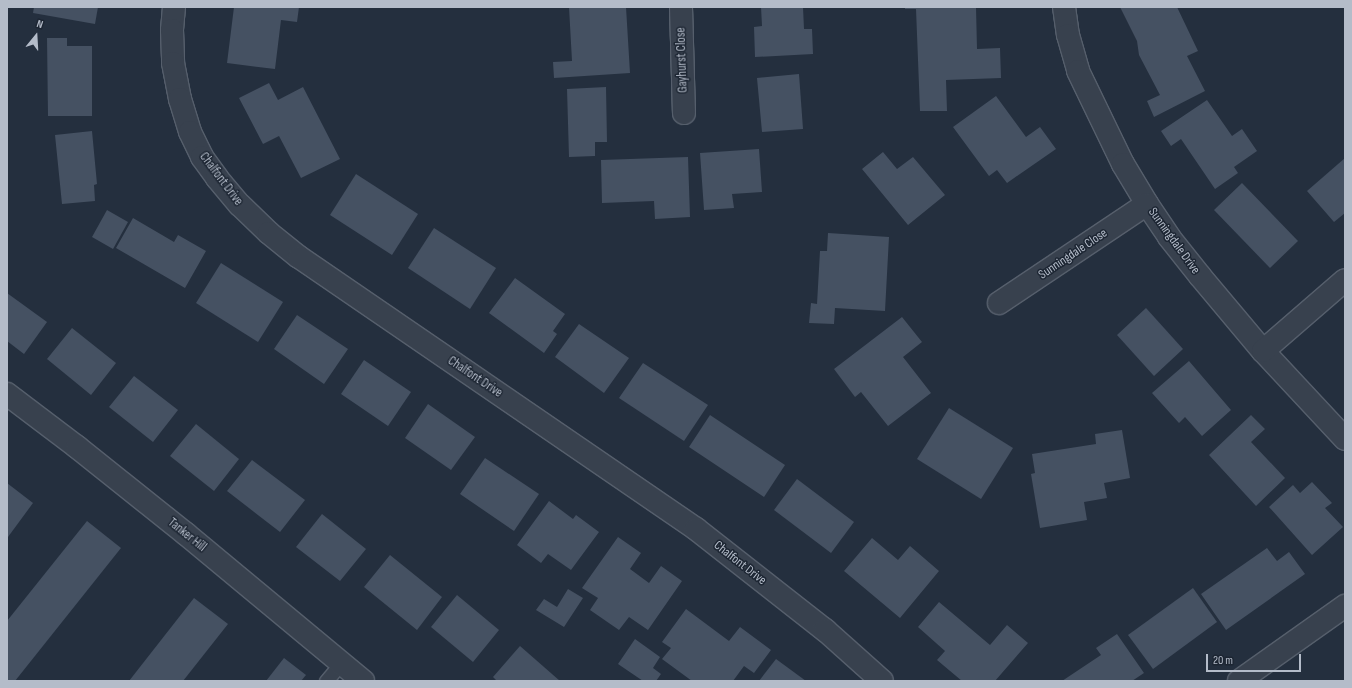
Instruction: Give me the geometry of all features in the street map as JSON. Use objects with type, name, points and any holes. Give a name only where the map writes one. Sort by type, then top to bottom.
[{"type":"street","name":"Chalfont Drive","points":[[174,7],[172,30],[173,63],[180,99],[190,132],[202,156],[217,178],[249,214],[269,233],[299,256],[696,529],[825,630],[882,681]]},
{"type":"street","name":"Gayhurst Close","points":[[681,7],[684,113]]},
{"type":"street","name":"Sunningdale Drive","points":[[1064,7],[1068,35],[1078,71],[1123,164],[1169,237],[1264,351],[1345,439]]},
{"type":"street","name":"Sunningdale Close","points":[[999,304],[1148,204]]},
{"type":"street","points":[[1264,351],[1345,280]]},
{"type":"street","name":"Tanker Hill","points":[[7,394],[77,446],[342,662],[363,681]]},
{"type":"street","points":[[1239,681],[1345,606]]},
{"type":"lane","points":[[326,681],[342,662]]},
{"type":"building","points":[[34,7],[98,7],[95,24],[33,13]]},
{"type":"building","points":[[234,7],[299,7],[297,22],[281,20],[275,69],[227,63]]},
{"type":"building","points":[[569,7],[626,7],[630,73],[554,78],[553,62],[572,61]]},
{"type":"building","points":[[761,7],[803,7],[804,29],[812,29],[813,54],[755,57],[754,27],[762,26]]},
{"type":"building","points":[[905,7],[976,7],[977,49],[1000,48],[1001,78],[946,80],[947,111],[920,111],[916,9],[905,9]]},
{"type":"building","points":[[1120,7],[1177,7],[1198,51],[1187,56],[1205,91],[1154,117],[1147,101],[1160,95],[1139,55],[1137,41]]},
{"type":"building","points":[[47,38],[67,38],[67,46],[92,46],[92,116],[48,116]]},
{"type":"building","points":[[799,74],[803,129],[762,132],[757,78]]},
{"type":"building","points":[[269,83],[278,100],[303,87],[340,159],[301,178],[279,136],[263,144],[239,98]]},
{"type":"building","points":[[606,87],[607,142],[595,142],[595,156],[569,157],[567,89]]},
{"type":"building","points":[[996,96],[1026,137],[1040,127],[1056,149],[1007,183],[997,170],[989,176],[953,127]]},
{"type":"building","points":[[1207,100],[1232,136],[1242,129],[1257,151],[1234,167],[1238,173],[1215,189],[1181,139],[1171,146],[1161,131]]},
{"type":"building","points":[[92,131],[97,184],[94,185],[95,201],[62,204],[55,135]]},
{"type":"building","points":[[759,149],[762,192],[732,194],[734,208],[704,210],[700,153]]},
{"type":"building","points":[[883,152],[897,169],[913,157],[945,195],[908,225],[862,169]]},
{"type":"building","points":[[688,157],[690,217],[655,219],[654,201],[602,203],[601,160]]},
{"type":"building","points":[[1345,158],[1345,213],[1334,222],[1307,191]]},
{"type":"building","points":[[356,174],[418,214],[392,255],[330,215]]},
{"type":"building","points":[[1242,183],[1298,241],[1270,268],[1214,210]]},
{"type":"building","points":[[107,210],[128,222],[113,249],[92,237]]},
{"type":"building","points":[[133,218],[174,242],[178,235],[206,251],[185,288],[116,248]]},
{"type":"building","points":[[434,228],[496,268],[470,309],[408,268]]},
{"type":"building","points":[[828,233],[889,237],[885,311],[835,308],[834,324],[809,323],[811,303],[817,304],[820,251],[827,251]]},
{"type":"building","points":[[221,263],[283,302],[258,342],[196,303]]},
{"type":"building","points":[[515,278],[565,314],[553,331],[557,334],[544,353],[489,313]]},
{"type":"building","points":[[7,293],[47,322],[24,354],[7,341]]},
{"type":"building","points":[[1146,308],[1183,349],[1154,376],[1117,335]]},
{"type":"building","points":[[297,315],[348,349],[324,384],[274,349]]},
{"type":"building","points":[[902,317],[922,342],[903,357],[931,393],[888,426],[861,392],[855,397],[834,369]]},
{"type":"building","points":[[579,324],[629,358],[604,393],[555,357]]},
{"type":"building","points":[[72,328],[116,363],[91,395],[47,359]]},
{"type":"building","points":[[364,360],[411,392],[388,426],[341,394]]},
{"type":"building","points":[[1189,361],[1231,410],[1202,436],[1185,417],[1179,423],[1152,393]]},
{"type":"building","points":[[643,363],[708,405],[684,441],[619,398]]},
{"type":"building","points":[[134,376],[178,410],[153,442],[109,407]]},
{"type":"building","points":[[428,404],[475,437],[451,470],[405,438]]},
{"type":"building","points":[[949,408],[1013,448],[981,499],[917,459]]},
{"type":"building","points":[[710,415],[785,465],[764,497],[689,447]]},
{"type":"building","points":[[1251,415],[1265,429],[1251,442],[1285,478],[1256,506],[1209,455]]},
{"type":"building","points":[[196,424],[239,459],[214,491],[170,456]]},
{"type":"building","points":[[1122,430],[1130,478],[1104,483],[1107,498],[1084,502],[1087,520],[1040,528],[1031,474],[1035,473],[1032,454],[1096,444],[1095,434]]},
{"type":"building","points":[[485,458],[539,494],[514,531],[460,494]]},
{"type":"building","points":[[252,460],[305,500],[280,532],[227,491]]},
{"type":"building","points":[[797,479],[854,522],[831,553],[774,510]]},
{"type":"building","points":[[1312,482],[1332,503],[1325,508],[1343,527],[1312,555],[1269,507],[1293,485],[1300,493]]},
{"type":"building","points":[[7,483],[33,503],[8,537],[7,536]]},
{"type":"building","points":[[549,501],[573,519],[576,515],[599,532],[571,570],[548,554],[541,563],[517,545]]},
{"type":"building","points":[[322,514],[366,549],[340,581],[296,547]]},
{"type":"building","points":[[87,521],[121,548],[15,681],[7,681],[7,621]]},
{"type":"building","points":[[618,537],[641,553],[630,569],[649,583],[661,566],[682,581],[648,630],[629,617],[619,630],[590,610],[598,598],[582,588]]},
{"type":"building","points":[[872,538],[898,560],[910,546],[939,571],[900,618],[844,571]]},
{"type":"building","points":[[1267,548],[1277,561],[1289,552],[1305,574],[1226,630],[1201,594]]},
{"type":"building","points":[[390,555],[442,597],[417,630],[364,587]]},
{"type":"building","points":[[1193,588],[1217,622],[1153,669],[1128,635]]},
{"type":"building","points":[[568,589],[583,598],[564,627],[536,610],[544,599],[557,607]]},
{"type":"building","points":[[457,595],[499,630],[473,662],[431,627]]},
{"type":"building","points":[[194,598],[228,624],[183,681],[129,681]]},
{"type":"building","points":[[939,602],[990,645],[1007,625],[1028,643],[995,681],[962,681],[937,660],[945,651],[918,627]]},
{"type":"building","points":[[686,609],[729,641],[740,627],[771,650],[754,673],[744,666],[733,681],[692,681],[662,659],[671,648],[662,642]]},
{"type":"building","points":[[1117,634],[1144,673],[1132,681],[1062,681],[1101,655],[1096,648]]},
{"type":"building","points":[[635,639],[660,657],[653,668],[661,674],[656,681],[643,681],[618,664]]},
{"type":"building","points":[[520,646],[560,681],[497,681],[493,677]]},
{"type":"building","points":[[284,658],[306,675],[301,681],[266,681]]},
{"type":"building","points":[[776,659],[806,681],[759,681]]}]
